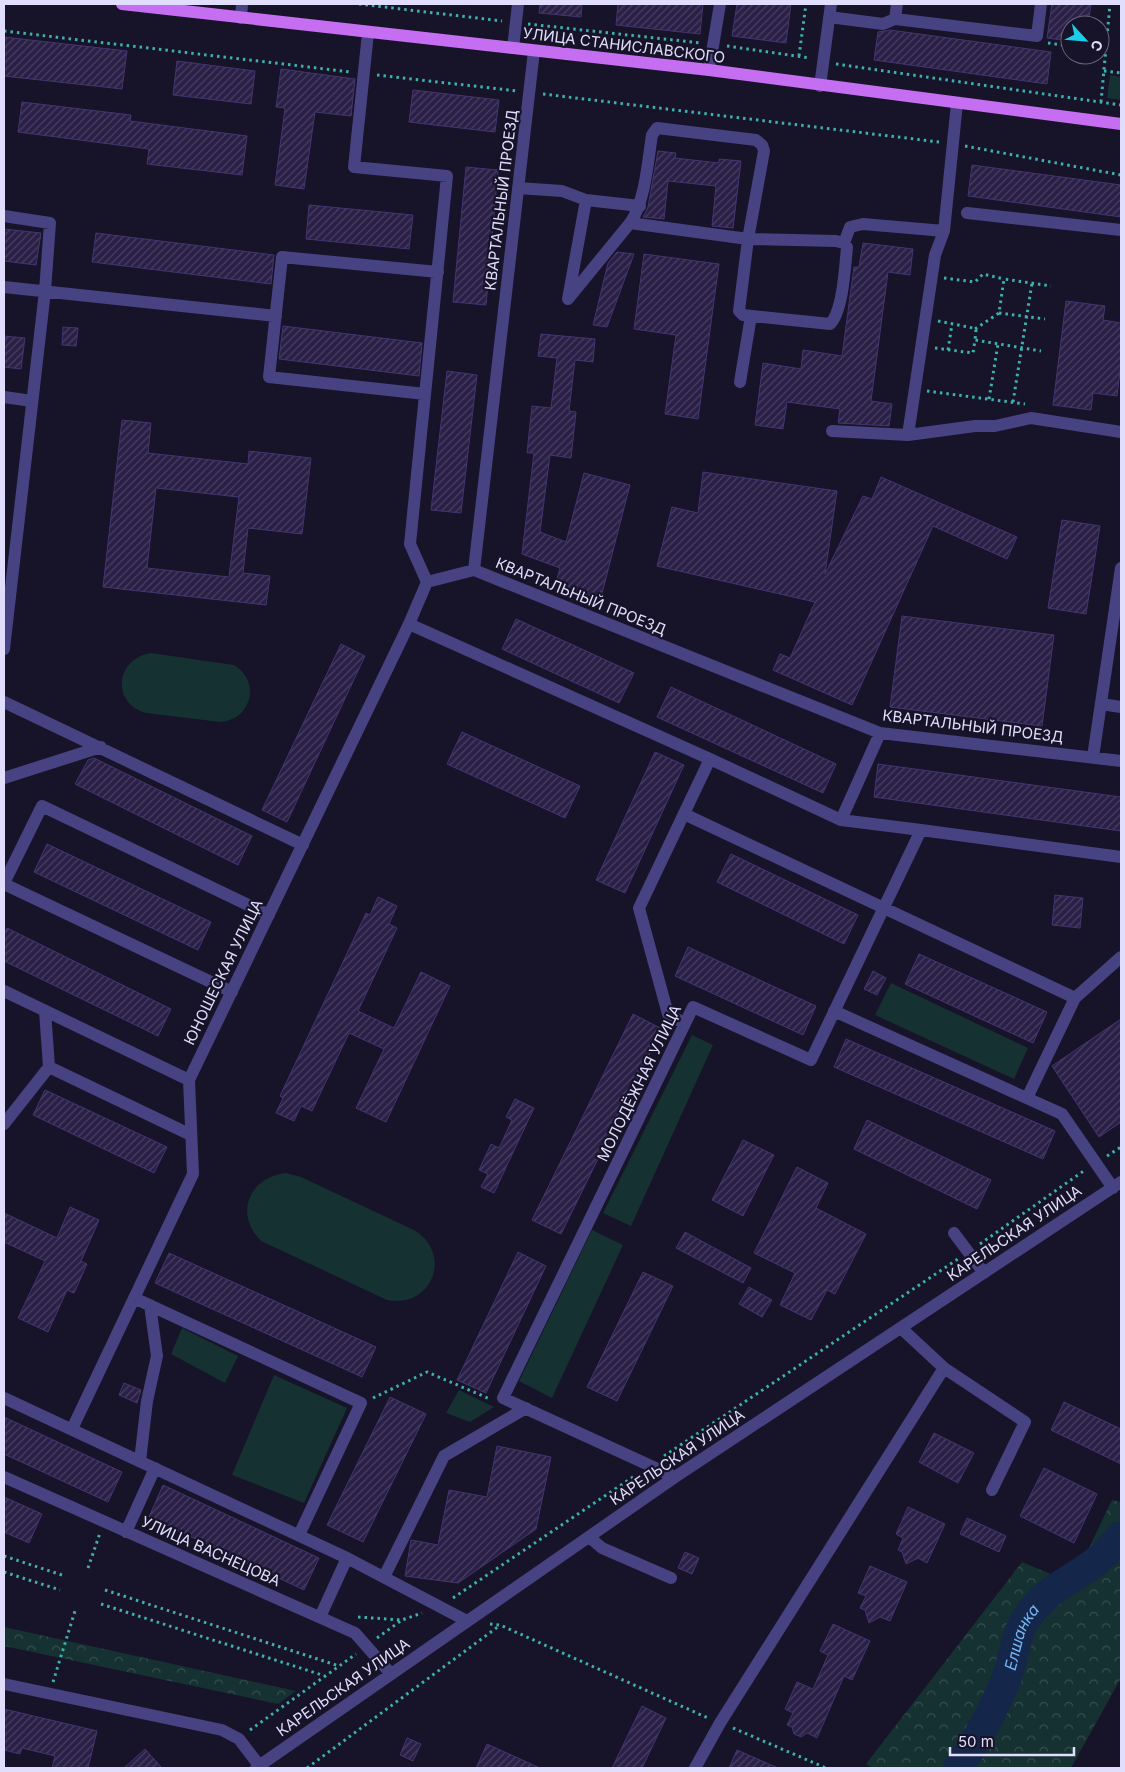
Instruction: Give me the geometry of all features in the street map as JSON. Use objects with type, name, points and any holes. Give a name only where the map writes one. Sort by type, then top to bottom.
[{"type":"main road","name":"УЛИЦА СТАНИСЛАВСКОГО","points":[[122,4],[709,70],[1121,124]]},
{"type":"street","points":[[241,18],[242,4]]},
{"type":"street","points":[[513,48],[518,4]]},
{"type":"street","points":[[709,70],[720,4]]},
{"type":"street","points":[[895,19],[897,4]]},
{"type":"street","points":[[820,86],[830,10],[883,24],[895,19],[1037,36],[1041,4]]},
{"type":"street","points":[[368,32],[354,167],[447,176],[410,544],[427,582],[474,570]]},
{"type":"street","name":"КВАРТАЛЬНЫЙ ПРОЕЗД","points":[[534,51],[474,570],[880,734],[1121,761]]},
{"type":"street","points":[[908,435],[935,255],[944,231],[957,103]]},
{"type":"street","points":[[586,200],[568,299],[630,223],[640,206],[652,135],[657,128],[756,140],[762,145],[764,151],[748,239],[739,311],[743,315],[830,324],[835,319],[839,309],[848,247],[844,243],[836,241],[748,239],[630,223]]},
{"type":"street","points":[[518,188],[562,191],[586,200],[640,206]]},
{"type":"street","points":[[967,214],[1121,230]]},
{"type":"street","points":[[4,216],[50,223],[45,292],[32,401],[9,560],[4,649]]},
{"type":"street","points":[[844,243],[850,228],[863,224],[944,231]]},
{"type":"street","points":[[425,394],[269,377],[282,257],[438,272]]},
{"type":"street","points":[[4,287],[276,316]]},
{"type":"street","points":[[740,382],[751,316]]},
{"type":"street","points":[[4,398],[32,401]]},
{"type":"street","points":[[832,431],[908,435],[975,426],[995,426],[1031,418],[1121,432]]},
{"type":"street","points":[[1093,757],[1121,568]]},
{"type":"street","name":"ЮНОШЕСКАЯ УЛИЦА","points":[[72,1429],[192,1174],[190,1080],[427,582]]},
{"type":"street","points":[[408,624],[710,759],[841,820],[1121,857]]},
{"type":"street","points":[[4,702],[303,845]]},
{"type":"street","points":[[1101,704],[1121,707]]},
{"type":"street","points":[[841,820],[880,734]]},
{"type":"street","points":[[4,778],[101,747]]},
{"type":"street","points":[[685,1024],[668,1014],[639,908],[710,759]]},
{"type":"street","points":[[232,992],[4,883],[42,806],[269,915]]},
{"type":"street","points":[[684,814],[1075,998]]},
{"type":"street","name":"МОЛОДЁЖНАЯ УЛИЦА","points":[[503,1398],[693,1007],[811,1060],[921,830]]},
{"type":"street","points":[[1027,1098],[1075,998],[1121,957]]},
{"type":"street","points":[[4,991],[190,1080]]},
{"type":"street","points":[[4,1124],[49,1067],[45,1011]]},
{"type":"street","points":[[834,1011],[1062,1114],[1117,1185]]},
{"type":"street","points":[[49,1067],[191,1135]]},
{"type":"street","name":"КАРЕЛЬСКАЯ УЛИЦА","points":[[259,1767],[675,1477],[1117,1185]]},
{"type":"street","points":[[954,1233],[984,1273]]},
{"type":"street","points":[[134,1298],[361,1403],[299,1536]]},
{"type":"street","points":[[140,1461],[147,1401],[158,1356],[150,1305]]},
{"type":"street","points":[[901,1328],[944,1368],[1025,1422],[992,1490]]},
{"type":"street","points":[[695,1768],[720,1723],[944,1368]]},
{"type":"street","points":[[4,1398],[347,1558],[467,1621]]},
{"type":"street","points":[[503,1398],[675,1477]]},
{"type":"street","points":[[384,1577],[444,1456],[526,1408]]},
{"type":"street","points":[[126,1532],[154,1468]]},
{"type":"street","name":"УЛИЦА ВАСНЕЦОВА","points":[[4,1477],[355,1633],[391,1674]]},
{"type":"street","points":[[589,1537],[602,1548],[671,1578]]},
{"type":"street","points":[[320,1617],[347,1558]]},
{"type":"street","points":[[4,1684],[222,1730],[239,1739],[259,1767]]},
{"type":"path","points":[[359,4],[799,56],[823,62],[1121,105]]},
{"type":"path","points":[[799,56],[806,4]]},
{"type":"path","points":[[4,31],[529,92],[953,144],[1121,175]]},
{"type":"path","points":[[1037,36],[1038,42],[1060,45]]},
{"type":"path","points":[[1101,102],[1105,65]]},
{"type":"path","points":[[1104,71],[1121,73]]},
{"type":"path","points":[[932,276],[975,282],[983,274],[1051,286]]},
{"type":"path","points":[[999,312],[1004,279]]},
{"type":"path","points":[[1013,402],[1032,283]]},
{"type":"path","points":[[925,319],[975,329],[999,312],[1045,319]]},
{"type":"path","points":[[948,350],[952,324]]},
{"type":"path","points":[[921,346],[973,354],[975,329]]},
{"type":"path","points":[[975,340],[1041,351]]},
{"type":"path","points":[[989,399],[998,344]]},
{"type":"path","points":[[914,389],[1033,405]]},
{"type":"path","points":[[361,1403],[427,1372],[490,1399],[503,1398]]},
{"type":"path","points":[[88,1568],[104,1522]]},
{"type":"path","points":[[4,1556],[65,1576]]},
{"type":"path","points":[[4,1572],[60,1590]]},
{"type":"path","points":[[105,1590],[339,1666]]},
{"type":"path","points":[[101,1604],[325,1676]]},
{"type":"path","points":[[50,1693],[75,1611]]},
{"type":"path","points":[[239,1739],[402,1620]]},
{"type":"path","points":[[467,1621],[500,1625],[826,1768]]},
{"type":"path","points":[[307,1768],[500,1625]]},
{"type":"green space","points":[[1110,75],[1121,77],[1121,100],[1107,98]]},
{"type":"green space","points":[[151,653],[234,665],[248,680],[250,690],[246,707],[231,720],[220,722],[146,713],[135,708],[127,700],[123,691],[122,681],[124,672],[139,657]]},
{"type":"green space","points":[[891,983],[1028,1048],[1014,1079],[875,1015]]},
{"type":"green space","points":[[692,1035],[713,1045],[631,1226],[603,1213]]},
{"type":"green space","points":[[286,1173],[301,1177],[416,1231],[427,1242],[433,1254],[435,1266],[432,1278],[425,1289],[415,1297],[402,1301],[387,1300],[261,1241],[248,1220],[249,1198],[263,1182],[273,1176]]},
{"type":"green space","points":[[592,1230],[623,1245],[552,1398],[519,1381]]},
{"type":"green space","points":[[182,1328],[238,1356],[225,1383],[171,1354]]},
{"type":"green space","points":[[274,1375],[347,1408],[304,1503],[232,1475]]},
{"type":"green space","points":[[459,1390],[494,1407],[470,1422],[446,1413]]},
{"type":"green space","points":[[1112,1500],[1121,1502],[1121,1678],[1071,1768],[872,1768],[866,1764],[1022,1562],[1072,1583]]},
{"type":"green space","points":[[4,1627],[296,1691],[278,1704],[4,1646]]},
{"type":"building","points":[[540,4],[582,4],[581,17],[539,13]]},
{"type":"building","points":[[618,4],[703,4],[700,34],[616,25]]},
{"type":"building","points":[[737,4],[791,4],[786,43],[732,36]]},
{"type":"building","points":[[1052,4],[1091,4],[1089,15],[1060,15],[1060,40],[1047,38]]},
{"type":"building","points":[[890,30],[1051,52],[1047,84],[874,60],[878,32]]},
{"type":"building","points":[[4,37],[127,51],[122,89],[4,76]]},
{"type":"building","points":[[177,61],[255,71],[251,104],[173,95]]},
{"type":"building","points":[[281,69],[355,79],[351,116],[315,112],[304,189],[275,185],[285,108],[276,107]]},
{"type":"building","points":[[413,90],[499,100],[495,132],[409,122]]},
{"type":"building","points":[[22,102],[131,115],[130,121],[247,136],[242,175],[147,164],[149,149],[18,132]]},
{"type":"building","points":[[658,151],[676,153],[675,158],[719,163],[719,159],[741,161],[733,228],[712,226],[716,186],[668,181],[664,219],[643,217],[648,207]]},
{"type":"building","points":[[972,165],[1121,185],[1121,217],[968,196]]},
{"type":"building","points":[[466,167],[498,170],[486,305],[453,302]]},
{"type":"building","points":[[309,205],[413,215],[409,249],[306,239]]},
{"type":"building","points":[[4,229],[41,233],[36,265],[4,261]]},
{"type":"building","points":[[96,233],[274,255],[271,284],[92,262]]},
{"type":"building","points":[[863,243],[913,249],[910,275],[888,272],[871,401],[892,404],[889,426],[838,423],[840,409],[787,402],[783,429],[755,425],[763,363],[801,369],[803,350],[842,356],[854,267],[859,267]]},
{"type":"building","points":[[617,252],[634,254],[607,327],[593,325],[608,263]]},
{"type":"building","points":[[644,254],[719,264],[698,419],[665,414],[676,335],[634,329]]},
{"type":"building","points":[[1066,301],[1105,306],[1103,320],[1121,323],[1121,363],[1117,396],[1093,393],[1091,410],[1053,405]]},
{"type":"building","points":[[283,326],[422,343],[419,376],[279,359]]},
{"type":"building","points":[[63,327],[78,328],[76,346],[62,345]]},
{"type":"building","points":[[541,334],[595,339],[593,362],[575,360],[569,411],[576,412],[571,458],[550,455],[540,532],[566,542],[584,473],[630,485],[600,601],[554,589],[560,568],[522,554],[534,453],[527,453],[532,406],[551,408],[557,358],[538,356]]},
{"type":"building","points":[[4,336],[25,338],[21,369],[4,367]]},
{"type":"building","points":[[447,371],[477,375],[461,513],[431,510]]},
{"type":"building","points":[[122,420],[151,423],[148,453],[248,464],[249,451],[311,458],[302,534],[248,528],[243,573],[270,576],[266,605],[103,587]],"holes":[[[156,488],[239,497],[229,577],[147,568]]]},
{"type":"building","points":[[703,472],[837,491],[825,574],[863,496],[872,499],[881,477],[1017,537],[1007,559],[933,526],[852,705],[773,670],[780,654],[790,658],[815,602],[657,566],[672,507],[698,513]]},
{"type":"building","points":[[1062,520],[1100,526],[1086,614],[1048,608]]},
{"type":"building","points":[[902,616],[1054,635],[1042,726],[890,707]]},
{"type":"building","points":[[516,619],[634,673],[619,703],[502,649]]},
{"type":"building","points":[[341,644],[365,656],[287,822],[262,810]]},
{"type":"building","points":[[671,687],[836,764],[823,793],[657,717]]},
{"type":"building","points":[[462,732],[580,786],[565,818],[447,764]]},
{"type":"building","points":[[655,752],[684,765],[625,893],[596,880]]},
{"type":"building","points":[[94,758],[252,836],[238,865],[75,784],[88,760]]},
{"type":"building","points":[[878,764],[1121,797],[1121,831],[874,797]]},
{"type":"building","points":[[47,844],[211,922],[198,950],[34,872]]},
{"type":"building","points":[[731,854],[858,915],[844,944],[717,882]]},
{"type":"building","points":[[1055,895],[1083,898],[1080,928],[1052,925]]},
{"type":"building","points":[[378,897],[397,906],[389,924],[397,928],[358,1011],[394,1028],[421,972],[450,986],[386,1122],[356,1108],[384,1049],[349,1033],[312,1111],[301,1106],[294,1121],[276,1113],[283,1098],[280,1096],[366,913],[370,915]]},
{"type":"building","points":[[7,928],[171,1009],[158,1036],[4,961],[4,935]]},
{"type":"building","points":[[688,947],[816,1006],[803,1035],[675,976]]},
{"type":"building","points":[[919,954],[1047,1012],[1033,1043],[905,984]]},
{"type":"building","points":[[873,971],[886,978],[877,995],[864,989]]},
{"type":"building","points":[[633,1014],[662,1029],[561,1234],[532,1220]]},
{"type":"building","points":[[1121,1019],[1121,1122],[1099,1137],[1052,1066]]},
{"type":"building","points":[[846,1039],[1055,1131],[1043,1159],[834,1067]]},
{"type":"building","points":[[45,1090],[167,1147],[154,1173],[33,1115]]},
{"type":"building","points":[[515,1099],[534,1108],[494,1193],[481,1187],[488,1174],[479,1170],[491,1144],[499,1148],[512,1120],[506,1117]]},
{"type":"building","points":[[867,1120],[991,1180],[977,1209],[854,1149]]},
{"type":"building","points":[[743,1140],[774,1155],[743,1216],[712,1200]]},
{"type":"building","points":[[797,1167],[828,1183],[816,1208],[866,1234],[835,1294],[827,1290],[811,1320],[780,1305],[795,1273],[754,1253]]},
{"type":"building","points":[[70,1207],[99,1220],[81,1261],[87,1264],[74,1293],[67,1290],[48,1332],[18,1318],[45,1261],[4,1242],[4,1213],[57,1238]]},
{"type":"building","points":[[685,1232],[751,1268],[743,1283],[676,1248]]},
{"type":"building","points":[[518,1252],[546,1266],[486,1393],[457,1380]]},
{"type":"building","points":[[169,1253],[376,1347],[362,1377],[155,1283]]},
{"type":"building","points":[[643,1272],[673,1286],[617,1401],[587,1387]]},
{"type":"building","points":[[749,1287],[772,1300],[762,1317],[739,1304]]},
{"type":"building","points":[[124,1383],[141,1390],[137,1403],[119,1395]]},
{"type":"building","points":[[390,1397],[426,1414],[363,1542],[327,1525]]},
{"type":"building","points":[[1064,1402],[1121,1429],[1121,1464],[1051,1430]]},
{"type":"building","points":[[4,1417],[122,1472],[108,1502],[4,1454]]},
{"type":"building","points":[[934,1433],[974,1453],[958,1483],[919,1462]]},
{"type":"building","points":[[497,1446],[551,1457],[536,1529],[458,1583],[405,1576],[411,1540],[438,1545],[449,1490],[487,1497]]},
{"type":"building","points":[[1044,1468],[1097,1494],[1074,1543],[1020,1516]]},
{"type":"building","points":[[163,1485],[319,1558],[304,1590],[149,1517]]},
{"type":"building","points":[[4,1497],[42,1514],[29,1543],[4,1532]]},
{"type":"building","points":[[908,1507],[945,1524],[927,1563],[918,1558],[906,1564],[902,1552],[898,1550],[903,1538],[896,1534]]},
{"type":"building","points":[[967,1518],[1006,1536],[999,1552],[960,1534]]},
{"type":"building","points":[[685,1552],[699,1558],[692,1574],[678,1568]]},
{"type":"building","points":[[870,1566],[907,1582],[890,1621],[880,1617],[869,1623],[865,1610],[860,1608],[866,1596],[858,1593]]},
{"type":"building","points":[[833,1624],[870,1641],[852,1680],[844,1676],[817,1738],[807,1733],[801,1737],[794,1734],[792,1727],[787,1725],[793,1713],[785,1709],[797,1682],[813,1689],[828,1655],[820,1651]]},
{"type":"building","points":[[642,1706],[666,1718],[642,1768],[612,1768]]},
{"type":"building","points":[[4,1709],[97,1731],[88,1768],[52,1768],[55,1756],[22,1748],[20,1754],[4,1750]]},
{"type":"building","points":[[407,1738],[421,1744],[413,1761],[400,1755]]},
{"type":"building","points":[[487,1744],[540,1768],[476,1768]]},
{"type":"building","points":[[145,1749],[162,1768],[124,1768]]},
{"type":"building","points":[[737,1750],[778,1768],[729,1768]]},
{"type":"waterway","name":"Елшанка","points":[[958,1768],[997,1700],[1007,1677],[1021,1627],[1031,1611],[1056,1588],[1098,1560],[1121,1536]]}]
